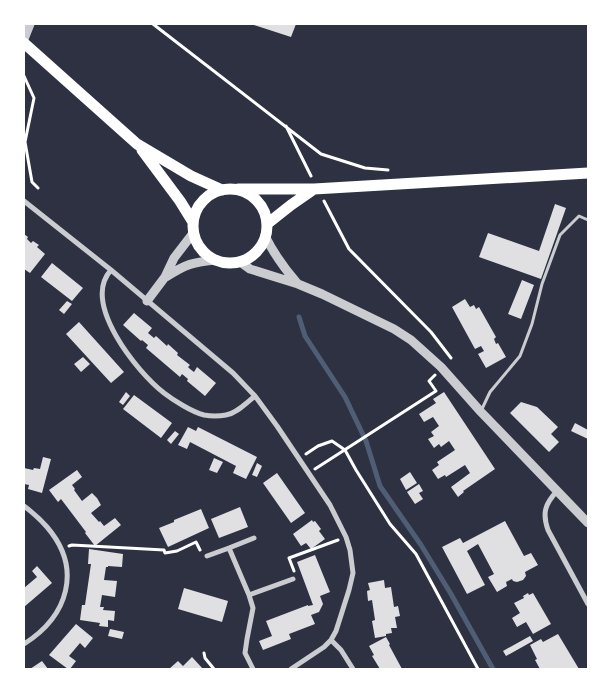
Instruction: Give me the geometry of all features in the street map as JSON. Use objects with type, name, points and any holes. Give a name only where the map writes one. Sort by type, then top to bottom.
[{"type":"main road","points":[[24,41],[137,144],[180,201],[194,227],[198,244],[206,254],[217,260],[239,262],[251,256],[260,247],[266,230],[291,205],[314,189]]},
{"type":"main road","points":[[137,144],[191,176],[222,190]]},
{"type":"main road","points":[[194,227],[196,211],[202,201],[211,194],[222,190],[314,189],[588,173]]},
{"type":"main road","points":[[238,190],[249,194],[258,202],[264,212],[266,230]]},
{"type":"street","points":[[24,41],[30,24]]},
{"type":"street","points":[[24,202],[111,270],[233,374],[255,396],[330,505],[346,537],[350,550],[353,573],[349,590],[336,631],[330,640],[324,647],[291,669]]},
{"type":"street","points":[[147,301],[166,277],[174,258],[194,227]]},
{"type":"street","points":[[266,230],[273,252],[284,269],[298,284]]},
{"type":"street","points":[[166,277],[180,267],[197,262],[217,260]]},
{"type":"street","points":[[239,262],[250,269],[298,284],[394,329],[411,340],[441,367],[481,412],[588,523]]},
{"type":"street","points":[[111,270],[104,280],[102,294],[109,322],[128,356],[164,393],[182,405],[203,414],[216,416],[227,415],[236,411],[255,396]]},
{"type":"street","points":[[557,491],[547,504],[544,520],[588,604]]},
{"type":"street","points":[[24,506],[54,535],[64,557],[67,577],[63,599],[57,611],[46,627],[24,644]]},
{"type":"street","points":[[208,556],[254,538]]},
{"type":"street","points":[[229,548],[253,608],[246,640],[246,653],[252,669]]},
{"type":"street","points":[[249,595],[293,579]]},
{"type":"street","points":[[330,640],[341,650],[353,669]]},
{"type":"lane","points":[[481,412],[490,392],[520,356],[532,324],[542,284],[560,236],[579,216],[588,220]]},
{"type":"path","points":[[153,24],[322,154],[365,168],[389,170]]},
{"type":"path","points":[[24,76],[34,98],[25,142],[32,182],[38,188]]},
{"type":"path","points":[[308,474],[436,390],[429,380],[441,367],[453,360],[431,332],[349,249]]},
{"type":"path","points":[[298,458],[318,446],[332,442],[345,450],[390,524],[416,554],[478,669]]},
{"type":"path","points":[[293,579],[296,576],[289,558],[346,537]]},
{"type":"path","points":[[61,548],[72,545],[164,550],[165,553],[177,551],[196,542],[201,551],[208,556]]},
{"type":"path","points":[[204,653],[205,658],[214,669]]},
{"type":"building","points":[[251,24],[296,24],[291,37]]},
{"type":"building","points":[[555,204],[566,208],[541,279],[479,257],[488,233],[539,251]]},
{"type":"building","points":[[24,234],[31,243],[33,241],[39,245],[37,247],[45,254],[30,273],[24,269]]},
{"type":"building","points":[[52,263],[83,288],[72,301],[41,277]]},
{"type":"building","points":[[522,280],[534,285],[521,319],[508,314]]},
{"type":"building","points":[[465,299],[470,307],[474,305],[476,309],[479,307],[496,337],[494,339],[496,344],[498,343],[506,357],[486,368],[478,354],[484,351],[481,346],[475,349],[452,307]]},
{"type":"building","points":[[67,301],[72,304],[64,314],[59,310]]},
{"type":"building","points":[[134,313],[152,328],[148,333],[154,338],[156,336],[167,346],[168,344],[178,353],[177,355],[190,365],[188,367],[190,369],[194,372],[197,367],[216,383],[205,396],[187,381],[188,379],[182,374],[180,377],[146,348],[148,345],[123,325]]},
{"type":"building","points":[[79,322],[124,372],[111,383],[66,334]]},
{"type":"building","points":[[83,357],[90,364],[81,372],[74,364]]},
{"type":"building","points":[[126,392],[130,396],[123,405],[119,402]]},
{"type":"building","points":[[444,392],[495,469],[463,491],[458,497],[451,487],[470,473],[465,465],[446,477],[445,475],[438,479],[432,470],[439,465],[437,462],[455,450],[449,441],[441,447],[439,444],[434,448],[428,439],[434,436],[431,432],[439,426],[433,417],[424,422],[419,414],[436,403],[433,399]]},
{"type":"building","points":[[134,395],[172,423],[161,438],[123,409]]},
{"type":"building","points":[[521,402],[537,407],[558,427],[551,434],[559,442],[549,452],[510,413]]},
{"type":"building","points":[[575,423],[588,430],[588,439],[571,431]]},
{"type":"building","points":[[188,427],[196,431],[198,427],[257,457],[246,479],[233,473],[236,466],[190,442],[187,449],[178,445]]},
{"type":"building","points":[[175,431],[179,434],[171,444],[167,440]]},
{"type":"building","points":[[43,457],[51,459],[42,493],[28,489],[29,485],[24,484],[24,468],[40,469]]},
{"type":"building","points":[[214,458],[223,462],[217,473],[209,470]]},
{"type":"building","points":[[257,463],[262,466],[257,477],[252,475]]},
{"type":"building","points":[[77,470],[82,477],[72,485],[74,490],[82,501],[92,493],[101,505],[91,513],[104,526],[115,518],[121,525],[95,546],[61,499],[58,502],[49,490]]},
{"type":"building","points":[[410,472],[417,483],[406,490],[400,479]]},
{"type":"building","points":[[277,473],[305,513],[291,523],[263,483]]},
{"type":"building","points":[[419,484],[423,491],[419,493],[423,499],[415,504],[407,492]]},
{"type":"building","points":[[240,507],[248,527],[219,538],[211,519]]},
{"type":"building","points":[[201,509],[209,528],[168,547],[159,528]]},
{"type":"building","points":[[312,520],[321,529],[319,531],[325,539],[311,549],[306,543],[301,546],[293,534]]},
{"type":"building","points":[[505,521],[524,556],[531,553],[538,565],[525,572],[526,576],[523,580],[517,582],[512,579],[506,582],[507,586],[497,592],[488,577],[494,574],[478,544],[467,551],[485,585],[467,594],[442,547],[460,538],[463,543]]},
{"type":"building","points":[[89,549],[123,554],[122,567],[106,567],[104,580],[117,581],[115,597],[102,595],[100,607],[104,607],[103,610],[115,611],[114,621],[108,620],[108,627],[99,626],[100,623],[80,620],[82,605],[85,605],[91,564],[88,564]]},
{"type":"building","points":[[315,555],[330,592],[320,596],[323,604],[319,612],[311,615],[315,624],[289,634],[291,639],[263,650],[259,641],[272,636],[266,621],[308,605],[313,605],[297,562]]},
{"type":"building","points":[[37,566],[52,583],[24,607],[24,588],[37,577],[32,571]]},
{"type":"building","points":[[384,580],[385,588],[391,587],[394,607],[398,606],[400,616],[395,617],[397,628],[391,628],[392,633],[375,638],[372,621],[375,620],[372,600],[368,601],[367,591],[370,590],[368,583]]},
{"type":"building","points":[[184,588],[228,601],[222,622],[178,609]]},
{"type":"building","points":[[528,593],[529,595],[533,593],[551,624],[533,634],[526,622],[517,627],[512,618],[520,613],[514,603],[524,598],[523,596]]},
{"type":"building","points":[[76,624],[93,638],[85,648],[80,643],[69,656],[76,661],[68,669],[49,655]]},
{"type":"building","points":[[110,629],[124,632],[122,639],[108,636]]},
{"type":"building","points":[[558,634],[579,669],[540,669],[530,645],[541,639],[543,642]]},
{"type":"building","points":[[530,636],[533,641],[506,656],[503,651]]},
{"type":"building","points":[[386,637],[402,669],[380,669],[372,656],[374,655],[369,646]]},
{"type":"building","points":[[192,657],[203,669],[169,669],[178,661],[183,666]]},
{"type":"building","points":[[42,661],[48,669],[30,669]]},
{"type":"waterway","points":[[299,317],[305,336],[345,397],[366,441],[380,486],[421,545],[493,669]]}]
